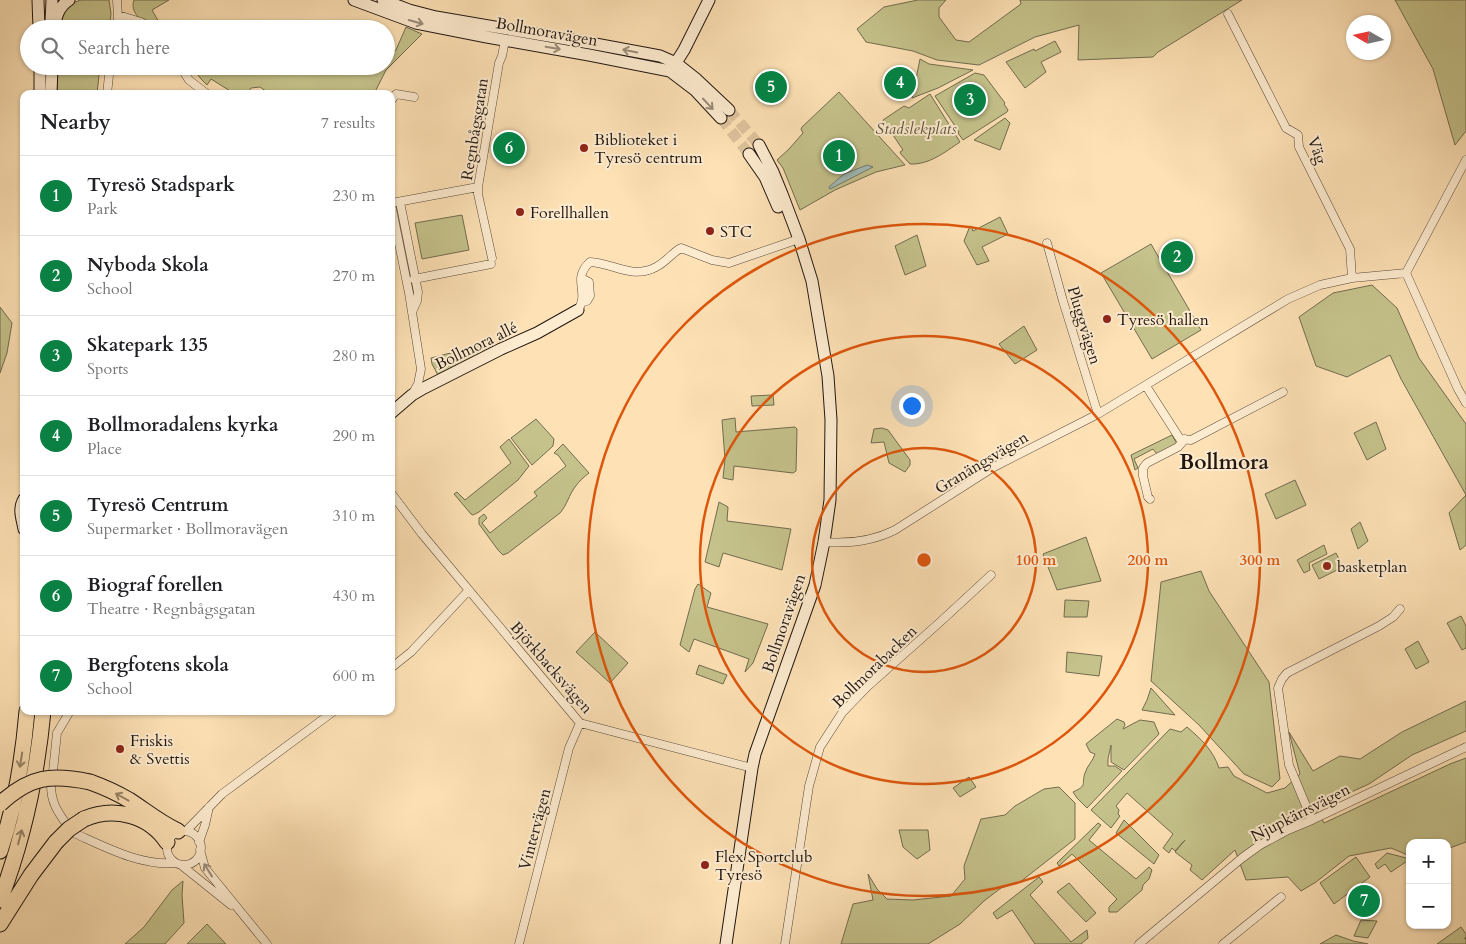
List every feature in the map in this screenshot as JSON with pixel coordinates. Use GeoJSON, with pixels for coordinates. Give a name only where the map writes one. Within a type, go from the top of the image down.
{"type":"FeatureCollection","features":[{"type":"Feature","properties":{"kind":"highway"},"geometry":{"type":"LineString","coordinates":[[0,851],[17,782],[25,734],[26,715]]}},
{"type":"Feature","properties":{"kind":"highway"},"geometry":{"type":"LineString","coordinates":[[0,900],[10,873],[27,811],[43,715]]}},
{"type":"Feature","properties":{"kind":"highway"},"geometry":{"type":"LineString","coordinates":[[0,804],[20,788],[34,781],[66,777],[90,782],[130,801],[163,824],[175,839]]}},
{"type":"Feature","properties":{"kind":"highway"},"geometry":{"type":"LineString","coordinates":[[0,924],[31,875],[56,842],[69,829],[84,819],[100,813],[121,813],[144,821],[175,839]]}},
{"type":"Feature","properties":{"kind":"street"},"geometry":{"type":"LineString","coordinates":[[38,0],[39,20]]}},
{"type":"Feature","properties":{"kind":"street"},"geometry":{"type":"LineString","coordinates":[[52,0],[53,20]]}},
{"type":"Feature","properties":{"kind":"street"},"geometry":{"type":"LineString","coordinates":[[55,20],[61,7],[70,0]]}},
{"type":"Feature","properties":{"kind":"street"},"geometry":{"type":"LineString","coordinates":[[117,0],[117,20]]}},
{"type":"Feature","properties":{"kind":"street","name":"Bollmoravägen"},"geometry":{"type":"LineString","coordinates":[[354,0],[416,23],[660,56],[673,67],[695,78],[725,114]]}},
{"type":"Feature","properties":{"kind":"street","name":"Bollmoravägen"},"geometry":{"type":"LineString","coordinates":[[383,0],[409,10],[505,35]]}},
{"type":"Feature","properties":{"kind":"street"},"geometry":{"type":"LineString","coordinates":[[673,67],[684,50],[709,0]]}},
{"type":"Feature","properties":{"kind":"street","name":"Väg"},"geometry":{"type":"LineString","coordinates":[[1228,14],[1286,128],[1298,135],[1299,147],[1350,249],[1352,278]]}},
{"type":"Feature","properties":{"kind":"street"},"geometry":{"type":"LineString","coordinates":[[118,15],[134,20]]}},
{"type":"Feature","properties":{"kind":"street","name":"Regnbågsgatan"},"geometry":{"type":"LineString","coordinates":[[414,279],[491,261],[478,187],[505,35]]}},
{"type":"Feature","properties":{"kind":"street"},"geometry":{"type":"LineString","coordinates":[[40,75],[40,90]]}},
{"type":"Feature","properties":{"kind":"street"},"geometry":{"type":"LineString","coordinates":[[51,90],[52,75]]}},
{"type":"Feature","properties":{"kind":"street"},"geometry":{"type":"LineString","coordinates":[[107,90],[109,75]]}},
{"type":"Feature","properties":{"kind":"street"},"geometry":{"type":"LineString","coordinates":[[185,75],[188,80],[202,90]]}},
{"type":"Feature","properties":{"kind":"street"},"geometry":{"type":"LineString","coordinates":[[395,95],[414,97]]}},
{"type":"Feature","properties":{"kind":"street","name":"Bollmoravägen"},"geometry":{"type":"LineString","coordinates":[[726,944],[755,754],[815,585],[830,500],[831,420],[828,376],[817,309],[807,284],[773,172],[759,145]]}},
{"type":"Feature","properties":{"kind":"street","name":"Bollmoravägen"},"geometry":{"type":"LineString","coordinates":[[749,154],[775,197],[795,240]]}},
{"type":"Feature","properties":{"kind":"street"},"geometry":{"type":"LineString","coordinates":[[1466,160],[1406,273],[1466,404]]}},
{"type":"Feature","properties":{"kind":"street"},"geometry":{"type":"LineString","coordinates":[[395,203],[478,187]]}},
{"type":"Feature","properties":{"kind":"street"},"geometry":{"type":"LineString","coordinates":[[400,202],[418,292],[412,312]]}},
{"type":"Feature","properties":{"kind":"street"},"geometry":{"type":"LineString","coordinates":[[395,225],[422,369],[418,384],[412,395]]}},
{"type":"Feature","properties":{"kind":"street"},"geometry":{"type":"LineString","coordinates":[[581,306],[580,278],[584,268],[590,262],[596,262],[632,273],[644,272],[665,262],[673,252],[681,248],[691,250],[712,260],[729,263],[795,240]]}},
{"type":"Feature","properties":{"kind":"street","name":"Pluggvägen"},"geometry":{"type":"LineString","coordinates":[[1047,243],[1098,414]]}},
{"type":"Feature","properties":{"kind":"street","name":"Granängsvägen"},"geometry":{"type":"LineString","coordinates":[[824,542],[862,541],[886,534],[934,506],[994,467],[1098,414],[1146,386],[1288,299],[1320,285],[1352,278],[1406,273]]}},
{"type":"Feature","properties":{"kind":"street","name":"Bollmora allé"},"geometry":{"type":"LineString","coordinates":[[395,410],[412,395],[501,349],[537,333],[581,306]]}},
{"type":"Feature","properties":{"kind":"street"},"geometry":{"type":"LineString","coordinates":[[1146,386],[1180,439],[1191,440],[1283,392]]}},
{"type":"Feature","properties":{"kind":"street"},"geometry":{"type":"LineString","coordinates":[[1150,499],[1146,490],[1143,468],[1147,463],[1178,447],[1185,439]]}},
{"type":"Feature","properties":{"kind":"street","name":"Björkbacksvägen"},"geometry":{"type":"LineString","coordinates":[[395,498],[422,534],[580,723],[752,768]]}},
{"type":"Feature","properties":{"kind":"street","name":"Bollmorabacken"},"geometry":{"type":"LineString","coordinates":[[785,944],[809,786],[820,746],[842,713],[867,687],[939,624],[991,575]]}},
{"type":"Feature","properties":{"kind":"street"},"geometry":{"type":"LineString","coordinates":[[395,665],[411,652],[469,590]]}},
{"type":"Feature","properties":{"kind":"street"},"geometry":{"type":"LineString","coordinates":[[1312,820],[1289,765],[1278,688],[1287,673],[1386,621],[1393,617],[1400,609]]}},
{"type":"Feature","properties":{"kind":"street"},"geometry":{"type":"LineString","coordinates":[[67,825],[55,807],[51,792],[58,733],[68,715]]}},
{"type":"Feature","properties":{"kind":"street"},"geometry":{"type":"LineString","coordinates":[[155,862],[175,839],[222,794],[329,715]]}},
{"type":"Feature","properties":{"kind":"street","name":"Vintervägen"},"geometry":{"type":"LineString","coordinates":[[519,944],[569,748],[580,723]]}},
{"type":"Feature","properties":{"kind":"street","name":"Njupkärrsvägen"},"geometry":{"type":"LineString","coordinates":[[1139,944],[1260,845],[1288,830],[1466,747]]}},
{"type":"Feature","properties":{"kind":"street"},"geometry":{"type":"LineString","coordinates":[[52,785],[58,778]]}},
{"type":"Feature","properties":{"kind":"street"},"geometry":{"type":"LineString","coordinates":[[209,807],[200,842],[200,850],[205,868],[267,944]]}},
{"type":"Feature","properties":{"kind":"street"},"geometry":{"type":"LineString","coordinates":[[76,834],[125,855],[165,864],[185,865],[193,862],[198,857],[200,850]]}},
{"type":"Feature","properties":{"kind":"street"},"geometry":{"type":"LineString","coordinates":[[175,839],[194,834],[200,842]]}},
{"type":"Feature","properties":{"kind":"street"},"geometry":{"type":"LineString","coordinates":[[175,839],[170,858],[242,914]]}},
{"type":"Feature","properties":{"kind":"street"},"geometry":{"type":"LineString","coordinates":[[1223,944],[1281,897]]}},
{"type":"Feature","properties":{"kind":"green space"},"geometry":{"type":"Polygon","coordinates":[[[81,0],[109,0],[110,20],[61,20],[65,10],[81,0]]]}},
{"type":"Feature","properties":{"kind":"green space"},"geometry":{"type":"Polygon","coordinates":[[[134,0],[169,0],[152,10],[158,20],[141,20],[134,11],[134,0]]]}},
{"type":"Feature","properties":{"kind":"green space"},"geometry":{"type":"Polygon","coordinates":[[[918,0],[946,0],[939,8],[939,17],[956,40],[969,42],[1021,4],[1020,0],[1242,0],[1158,52],[1153,57],[1078,60],[1079,25],[1035,37],[979,65],[937,60],[913,51],[866,42],[857,29],[884,7],[918,0]]]}},
{"type":"Feature","properties":{"kind":"green space"},"geometry":{"type":"Polygon","coordinates":[[[1395,0],[1466,0],[1466,131],[1455,145],[1433,69],[1395,0]]]}},
{"type":"Feature","properties":{"kind":"green space"},"geometry":{"type":"Polygon","coordinates":[[[406,27],[422,34],[395,61],[396,50],[406,27]]]}},
{"type":"Feature","properties":{"kind":"green space"},"geometry":{"type":"Polygon","coordinates":[[[1055,41],[1061,52],[1041,62],[1046,72],[1025,88],[1006,62],[1055,41]]]}},
{"type":"Feature","properties":{"kind":"green space"},"geometry":{"type":"Polygon","coordinates":[[[920,59],[929,64],[973,70],[938,88],[912,98],[920,59]]]}},
{"type":"Feature","properties":{"kind":"green space"},"geometry":{"type":"Polygon","coordinates":[[[975,73],[984,75],[1008,110],[963,140],[935,96],[975,73]]]}},
{"type":"Feature","properties":{"kind":"green space"},"geometry":{"type":"Polygon","coordinates":[[[58,75],[99,75],[97,90],[57,90],[58,75]]]}},
{"type":"Feature","properties":{"kind":"green space"},"geometry":{"type":"Polygon","coordinates":[[[198,75],[384,75],[376,90],[264,90],[260,87],[251,88],[250,90],[229,90],[211,79],[207,85],[198,75]]]}},
{"type":"Feature","properties":{"kind":"green space"},"geometry":{"type":"Polygon","coordinates":[[[839,92],[905,165],[876,172],[835,190],[800,210],[783,168],[777,160],[803,133],[802,127],[839,92]]]}},
{"type":"Feature","properties":{"kind":"green space","name":"Stadslekplats"},"geometry":{"type":"Polygon","coordinates":[[[930,94],[960,142],[943,154],[930,160],[910,164],[901,154],[900,152],[903,150],[883,120],[904,106],[909,108],[930,94]]]}},
{"type":"Feature","properties":{"kind":"green space"},"geometry":{"type":"Polygon","coordinates":[[[1005,118],[1010,123],[1000,150],[974,140],[1005,118]]]}},
{"type":"Feature","properties":{"kind":"green space"},"geometry":{"type":"Polygon","coordinates":[[[462,215],[469,250],[422,259],[415,223],[462,215]]]}},
{"type":"Feature","properties":{"kind":"green space"},"geometry":{"type":"Polygon","coordinates":[[[1000,217],[1008,234],[982,247],[989,261],[977,265],[964,241],[970,226],[974,228],[973,231],[1000,217]]]}},
{"type":"Feature","properties":{"kind":"green space"},"geometry":{"type":"Polygon","coordinates":[[[917,235],[926,266],[905,275],[895,246],[917,235]]]}},
{"type":"Feature","properties":{"kind":"green space"},"geometry":{"type":"Polygon","coordinates":[[[1151,244],[1201,330],[1152,359],[1101,273],[1151,244]]]}},
{"type":"Feature","properties":{"kind":"green space"},"geometry":{"type":"Polygon","coordinates":[[[1372,285],[1397,308],[1419,358],[1466,424],[1466,495],[1401,379],[1390,355],[1347,377],[1316,366],[1299,317],[1333,293],[1372,285]]]}},
{"type":"Feature","properties":{"kind":"green space"},"geometry":{"type":"Polygon","coordinates":[[[0,307],[12,323],[7,353],[0,373],[0,307]]]}},
{"type":"Feature","properties":{"kind":"green space"},"geometry":{"type":"Polygon","coordinates":[[[1024,326],[1037,350],[1015,364],[999,344],[1024,326]]]}},
{"type":"Feature","properties":{"kind":"green space"},"geometry":{"type":"Polygon","coordinates":[[[494,342],[492,348],[439,377],[432,364],[431,358],[494,342]]]}},
{"type":"Feature","properties":{"kind":"green space"},"geometry":{"type":"Polygon","coordinates":[[[773,395],[774,405],[752,406],[751,396],[773,395]]]}},
{"type":"Feature","properties":{"kind":"green space"},"geometry":{"type":"Polygon","coordinates":[[[735,418],[736,432],[795,427],[797,429],[796,471],[793,473],[734,466],[733,480],[723,478],[725,459],[722,420],[735,418]]]}},
{"type":"Feature","properties":{"kind":"green space"},"geometry":{"type":"Polygon","coordinates":[[[536,419],[554,439],[553,446],[532,465],[511,438],[536,419]]]}},
{"type":"Feature","properties":{"kind":"green space"},"geometry":{"type":"Polygon","coordinates":[[[1376,422],[1386,449],[1367,460],[1354,433],[1376,422]]]}},
{"type":"Feature","properties":{"kind":"green space"},"geometry":{"type":"Polygon","coordinates":[[[882,428],[888,430],[910,460],[910,465],[905,472],[889,463],[884,442],[871,443],[874,429],[882,428]]]}},
{"type":"Feature","properties":{"kind":"green space"},"geometry":{"type":"Polygon","coordinates":[[[1172,435],[1177,444],[1157,454],[1153,449],[1134,459],[1138,468],[1135,470],[1131,455],[1172,435]]]}},
{"type":"Feature","properties":{"kind":"green space"},"geometry":{"type":"Polygon","coordinates":[[[509,439],[529,466],[518,480],[473,515],[454,494],[457,492],[465,500],[511,463],[500,447],[509,439]]]}},
{"type":"Feature","properties":{"kind":"green space"},"geometry":{"type":"Polygon","coordinates":[[[563,444],[589,473],[571,493],[560,513],[503,555],[479,524],[479,518],[484,514],[487,518],[482,523],[490,533],[537,496],[534,492],[566,466],[558,455],[554,453],[563,444]]]}},
{"type":"Feature","properties":{"kind":"green space"},"geometry":{"type":"Polygon","coordinates":[[[1295,480],[1306,505],[1276,519],[1265,494],[1295,480]]]}},
{"type":"Feature","properties":{"kind":"green space"},"geometry":{"type":"Polygon","coordinates":[[[1466,495],[1466,545],[1460,550],[1449,513],[1466,495]]]}},
{"type":"Feature","properties":{"kind":"green space"},"geometry":{"type":"Polygon","coordinates":[[[719,502],[728,507],[727,521],[791,529],[782,570],[723,553],[719,567],[705,562],[719,502]]]}},
{"type":"Feature","properties":{"kind":"green space"},"geometry":{"type":"Polygon","coordinates":[[[1360,522],[1368,541],[1358,549],[1351,529],[1360,522]]]}},
{"type":"Feature","properties":{"kind":"green space"},"geometry":{"type":"Polygon","coordinates":[[[1086,537],[1101,581],[1057,590],[1043,554],[1086,537]]]}},
{"type":"Feature","properties":{"kind":"green space"},"geometry":{"type":"Polygon","coordinates":[[[1324,545],[1327,554],[1309,563],[1310,570],[1304,573],[1297,560],[1324,545]]]}},
{"type":"Feature","properties":{"kind":"green space","name":"basketplan"},"geometry":{"type":"Polygon","coordinates":[[[1336,553],[1343,567],[1319,579],[1312,565],[1336,553]]]}},
{"type":"Feature","properties":{"kind":"green space"},"geometry":{"type":"Polygon","coordinates":[[[1201,571],[1209,591],[1269,682],[1280,779],[1272,787],[1244,774],[1199,725],[1151,681],[1161,582],[1201,571]]]}},
{"type":"Feature","properties":{"kind":"green space"},"geometry":{"type":"Polygon","coordinates":[[[698,584],[711,593],[707,607],[768,624],[753,663],[745,672],[749,659],[694,639],[689,652],[680,645],[698,584]]]}},
{"type":"Feature","properties":{"kind":"green space"},"geometry":{"type":"Polygon","coordinates":[[[1065,600],[1089,601],[1087,617],[1064,617],[1065,600]]]}},
{"type":"Feature","properties":{"kind":"green space"},"geometry":{"type":"Polygon","coordinates":[[[1461,616],[1466,626],[1466,648],[1462,650],[1447,623],[1461,616]]]}},
{"type":"Feature","properties":{"kind":"green space"},"geometry":{"type":"Polygon","coordinates":[[[595,632],[628,663],[610,683],[576,652],[595,632]]]}},
{"type":"Feature","properties":{"kind":"green space"},"geometry":{"type":"Polygon","coordinates":[[[1418,641],[1429,662],[1416,669],[1405,649],[1418,641]]]}},
{"type":"Feature","properties":{"kind":"green space"},"geometry":{"type":"Polygon","coordinates":[[[1067,652],[1102,656],[1099,676],[1066,672],[1067,652]]]}},
{"type":"Feature","properties":{"kind":"green space"},"geometry":{"type":"Polygon","coordinates":[[[699,665],[727,675],[723,684],[696,674],[699,665]]]}},
{"type":"Feature","properties":{"kind":"green space"},"geometry":{"type":"Polygon","coordinates":[[[1151,688],[1175,715],[1142,710],[1151,688]]]}},
{"type":"Feature","properties":{"kind":"green space"},"geometry":{"type":"Polygon","coordinates":[[[1466,701],[1466,731],[1412,755],[1369,784],[1316,808],[1324,823],[1466,758],[1466,842],[1451,848],[1451,839],[1406,839],[1406,854],[1391,848],[1349,856],[1316,882],[1301,891],[1288,877],[1246,880],[1235,850],[1202,880],[1190,870],[1192,865],[1175,852],[1185,840],[1175,851],[1172,848],[1169,853],[1163,848],[1173,834],[1127,793],[1116,806],[1120,816],[1111,828],[1091,810],[1170,729],[1181,732],[1187,727],[1210,750],[1219,768],[1228,767],[1234,776],[1267,793],[1285,788],[1300,774],[1289,732],[1313,771],[1340,756],[1360,759],[1402,732],[1466,701]]]}},
{"type":"Feature","properties":{"kind":"green space"},"geometry":{"type":"Polygon","coordinates":[[[1117,719],[1124,722],[1123,729],[1140,720],[1154,722],[1159,734],[1124,770],[1111,762],[1111,745],[1108,766],[1115,766],[1122,771],[1087,808],[1073,792],[1082,786],[1086,770],[1095,754],[1090,752],[1086,744],[1117,719]]]}},
{"type":"Feature","properties":{"kind":"green space"},"geometry":{"type":"Polygon","coordinates":[[[969,777],[976,787],[960,797],[953,788],[969,777]]]}},
{"type":"Feature","properties":{"kind":"green space"},"geometry":{"type":"Polygon","coordinates":[[[1059,787],[1075,803],[1075,839],[1020,882],[1001,888],[960,924],[928,944],[841,944],[853,904],[873,900],[868,874],[877,889],[887,899],[913,900],[951,896],[965,879],[964,866],[981,819],[1005,815],[1015,806],[1044,789],[1059,787]]]}},
{"type":"Feature","properties":{"kind":"green space"},"geometry":{"type":"Polygon","coordinates":[[[1124,820],[1159,855],[1154,864],[1116,833],[1124,820]]]}},
{"type":"Feature","properties":{"kind":"green space"},"geometry":{"type":"Polygon","coordinates":[[[1098,823],[1101,825],[1089,840],[1136,879],[1149,867],[1152,870],[1142,890],[1117,912],[1109,912],[1109,907],[1117,899],[1072,854],[1059,866],[1057,863],[1098,823]]]}},
{"type":"Feature","properties":{"kind":"green space"},"geometry":{"type":"Polygon","coordinates":[[[899,830],[928,830],[930,850],[917,859],[903,847],[899,830]]]}},
{"type":"Feature","properties":{"kind":"green space"},"geometry":{"type":"Polygon","coordinates":[[[1387,853],[1406,858],[1406,862],[1391,872],[1385,864],[1378,869],[1375,864],[1387,853]]]}},
{"type":"Feature","properties":{"kind":"green space"},"geometry":{"type":"Polygon","coordinates":[[[1356,857],[1370,877],[1334,904],[1320,883],[1356,857]]]}},
{"type":"Feature","properties":{"kind":"green space"},"geometry":{"type":"Polygon","coordinates":[[[1039,877],[1043,882],[1030,895],[1071,942],[1087,930],[1088,938],[1081,944],[1035,944],[1012,910],[997,919],[993,913],[1039,877]]]}},
{"type":"Feature","properties":{"kind":"green space"},"geometry":{"type":"Polygon","coordinates":[[[183,881],[184,923],[165,944],[125,944],[144,927],[172,890],[183,881]]]}},
{"type":"Feature","properties":{"kind":"green space"},"geometry":{"type":"Polygon","coordinates":[[[1069,883],[1096,913],[1086,922],[1057,892],[1069,883]]]}},
{"type":"Feature","properties":{"kind":"green space"},"geometry":{"type":"Polygon","coordinates":[[[1361,920],[1377,921],[1368,938],[1354,936],[1361,920]]]}},
{"type":"Feature","properties":{"kind":"green space"},"geometry":{"type":"Polygon","coordinates":[[[207,924],[226,944],[187,944],[207,924]]]}},
{"type":"Feature","properties":{"kind":"green space"},"geometry":{"type":"Polygon","coordinates":[[[1461,927],[1466,934],[1464,939],[1466,938],[1466,944],[1437,944],[1461,927]]]}},
{"type":"Feature","properties":{"kind":"green space"},"geometry":{"type":"Polygon","coordinates":[[[1336,935],[1353,941],[1368,944],[1320,944],[1336,935]]]}},
{"type":"Feature","properties":{"kind":"water"},"geometry":{"type":"Polygon","coordinates":[[[867,165],[873,167],[830,189],[829,187],[844,174],[867,165]]]}},
{"type":"Feature","properties":{"kind":"tunnel"},"geometry":{"type":"LineString","coordinates":[[729,110],[759,145]]}},
{"type":"Feature","properties":{"kind":"tunnel"},"geometry":{"type":"LineString","coordinates":[[721,118],[749,154]]}},
{"type":"Feature","properties":{"kind":"place","name":"Bollmoradalens kyrka"},"geometry":{"type":"Point","coordinates":[900,83]}},
{"type":"Feature","properties":{"kind":"place","name":"Tyresö Centrum"},"geometry":{"type":"Point","coordinates":[771,87]}},
{"type":"Feature","properties":{"kind":"place","name":"Skatepark 135"},"geometry":{"type":"Point","coordinates":[970,100]}},
{"type":"Feature","properties":{"kind":"place","name":"Biograf forellen"},"geometry":{"type":"Point","coordinates":[509,148]}},
{"type":"Feature","properties":{"kind":"place","name":"Biblioteket i Tyresö centrum"},"geometry":{"type":"Point","coordinates":[584,148]}},
{"type":"Feature","properties":{"kind":"place","name":"Tyresö Stadspark"},"geometry":{"type":"Point","coordinates":[839,156]}},
{"type":"Feature","properties":{"kind":"place","name":"Forellhallen"},"geometry":{"type":"Point","coordinates":[520,212]}},
{"type":"Feature","properties":{"kind":"place","name":"STC"},"geometry":{"type":"Point","coordinates":[710,231]}},
{"type":"Feature","properties":{"kind":"place","name":"Nyboda Skola"},"geometry":{"type":"Point","coordinates":[1177,257]}},
{"type":"Feature","properties":{"kind":"place","name":"Tyresö hallen"},"geometry":{"type":"Point","coordinates":[1107,319]}},
{"type":"Feature","properties":{"kind":"place","name":"basketplan"},"geometry":{"type":"Point","coordinates":[1327,566]}},
{"type":"Feature","properties":{"kind":"place","name":"Friskis & Svettis"},"geometry":{"type":"Point","coordinates":[120,749]}},
{"type":"Feature","properties":{"kind":"place","name":"Flex Sportclub Tyresö"},"geometry":{"type":"Point","coordinates":[705,865]}},
{"type":"Feature","properties":{"kind":"place","name":"Bergfotens skola"},"geometry":{"type":"Point","coordinates":[1364,901]}},
{"type":"Feature","properties":{"kind":"district","name":"Bollmora"},"geometry":{"type":"Point","coordinates":[1224,462]}}]}
